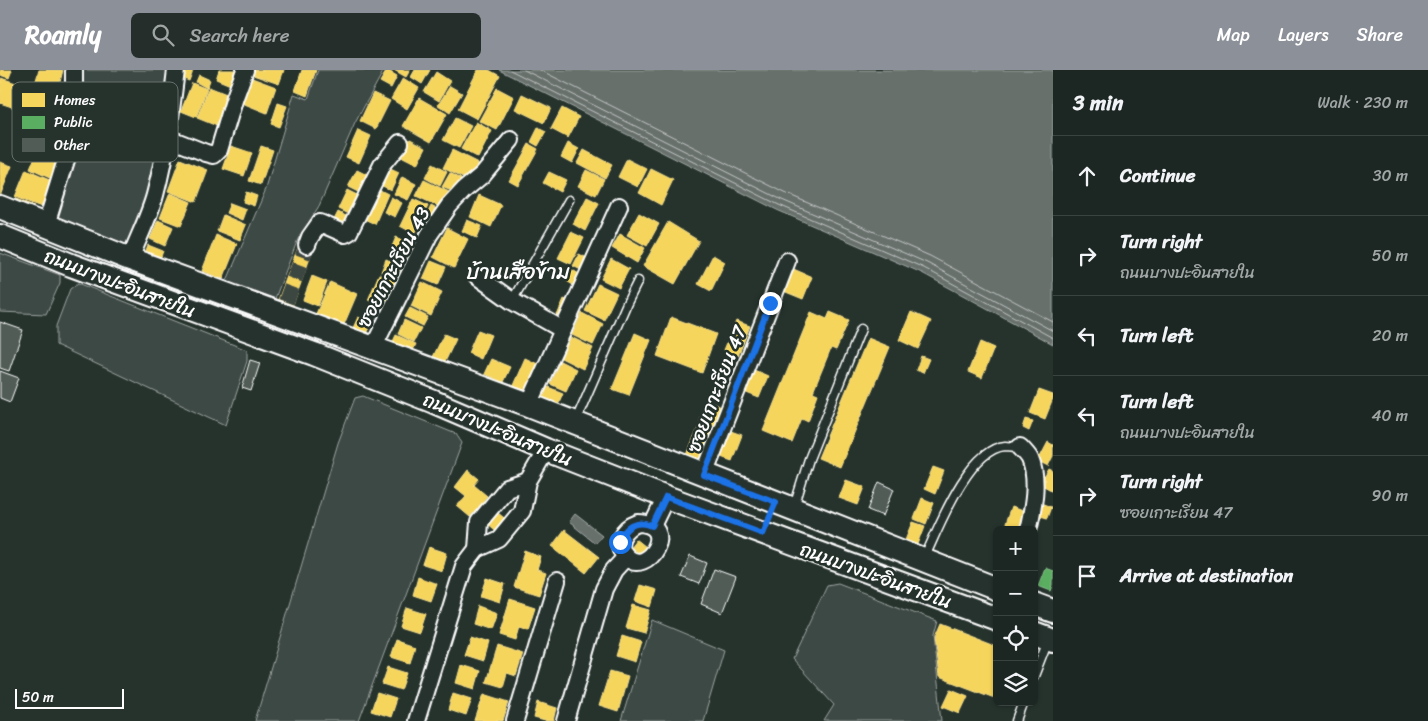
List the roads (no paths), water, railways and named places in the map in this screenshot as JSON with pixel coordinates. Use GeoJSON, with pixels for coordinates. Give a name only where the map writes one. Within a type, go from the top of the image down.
{"type":"FeatureCollection","features":[{"type":"Feature","properties":{"kind":"main road","name":"ถนนบางปะอินสายใน"},"geometry":{"type":"LineString","coordinates":[[0,207],[130,259],[284,308],[373,348],[529,405],[993,587]]}},
{"type":"Feature","properties":{"kind":"main road","name":"ถนนบางปะอินสายใน"},"geometry":{"type":"LineString","coordinates":[[0,236],[80,268],[314,354],[434,402],[546,450],[666,497],[993,618]]}},
{"type":"Feature","properties":{"kind":"main road"},"geometry":{"type":"LineString","coordinates":[[763,533],[785,506]]}},
{"type":"Feature","properties":{"kind":"main road"},"geometry":{"type":"LineString","coordinates":[[1038,605],[1053,611]]}},
{"type":"Feature","properties":{"kind":"street"},"geometry":{"type":"LineString","coordinates":[[178,142],[214,155],[220,150],[245,70]]}},
{"type":"Feature","properties":{"kind":"street","name":"ซอยเกาะเรียน 43"},"geometry":{"type":"LineString","coordinates":[[373,348],[429,235],[449,206],[482,175],[511,140]]}},
{"type":"Feature","properties":{"kind":"street"},"geometry":{"type":"LineString","coordinates":[[308,245],[310,237],[320,223],[345,234],[349,232],[382,165],[400,143]]}},
{"type":"Feature","properties":{"kind":"street"},"geometry":{"type":"LineString","coordinates":[[46,225],[66,162]]}},
{"type":"Feature","properties":{"kind":"street"},"geometry":{"type":"LineString","coordinates":[[130,259],[154,197],[162,162]]}},
{"type":"Feature","properties":{"kind":"street"},"geometry":{"type":"LineString","coordinates":[[529,405],[619,206]]}},
{"type":"Feature","properties":{"kind":"street","name":"ซอยเกาะเรียน 47"},"geometry":{"type":"LineString","coordinates":[[704,475],[787,261]]}},
{"type":"Feature","properties":{"kind":"street"},"geometry":{"type":"LineString","coordinates":[[477,276],[512,301],[563,330]]}},
{"type":"Feature","properties":{"kind":"street"},"geometry":{"type":"LineString","coordinates":[[1020,448],[1030,458],[1034,471],[1034,494],[1029,526]]}},
{"type":"Feature","properties":{"kind":"street"},"geometry":{"type":"LineString","coordinates":[[416,721],[464,566],[477,550],[499,540],[522,511],[528,481],[546,450]]}},
{"type":"Feature","properties":{"kind":"street"},"geometry":{"type":"LineString","coordinates":[[477,550],[480,522],[508,488],[528,481]]}},
{"type":"Feature","properties":{"kind":"street"},"geometry":{"type":"LineString","coordinates":[[652,526],[666,497]]}},
{"type":"Feature","properties":{"kind":"street"},"geometry":{"type":"LineString","coordinates":[[638,523],[652,526],[658,537],[656,549],[648,558],[643,560],[636,561],[626,557],[621,549],[622,535],[631,526],[638,523]]}},
{"type":"Feature","properties":{"kind":"street"},"geometry":{"type":"LineString","coordinates":[[566,721],[604,589],[614,570],[626,557]]}},
{"type":"Feature","properties":{"kind":"street"},"geometry":{"type":"LineString","coordinates":[[515,721],[557,581]]}},
{"type":"Feature","properties":{"kind":"lane"},"geometry":{"type":"LineString","coordinates":[[512,301],[569,200]]}},
{"type":"Feature","properties":{"kind":"lane"},"geometry":{"type":"LineString","coordinates":[[574,424],[638,281]]}},
{"type":"Feature","properties":{"kind":"lane"},"geometry":{"type":"LineString","coordinates":[[785,506],[809,459],[861,329]]}},
{"type":"Feature","properties":{"kind":"lane"},"geometry":{"type":"LineString","coordinates":[[924,560],[950,501],[968,472],[987,454],[1003,446],[1020,448]]}},
{"type":"Feature","properties":{"kind":"lane"},"geometry":{"type":"LineString","coordinates":[[1038,662],[1045,637]]}},
{"type":"Feature","properties":{"kind":"lane"},"geometry":{"type":"LineString","coordinates":[[1016,721],[1022,706]]}},
{"type":"Feature","properties":{"kind":"water"},"geometry":{"type":"Polygon","coordinates":[[[499,70],[1053,70],[1053,344],[922,273],[777,210],[499,70]]]}},
{"type":"Feature","properties":{"kind":"water"},"geometry":{"type":"Polygon","coordinates":[[[575,514],[602,535],[595,543],[569,522],[575,514]]]}},
{"type":"Feature","properties":{"kind":"tunnel"},"geometry":{"type":"LineString","coordinates":[[286,302],[307,245]]}},
{"type":"Feature","properties":{"kind":"district","name":"บ้านเสือข้าม"},"geometry":{"type":"Point","coordinates":[518,272]}}]}
